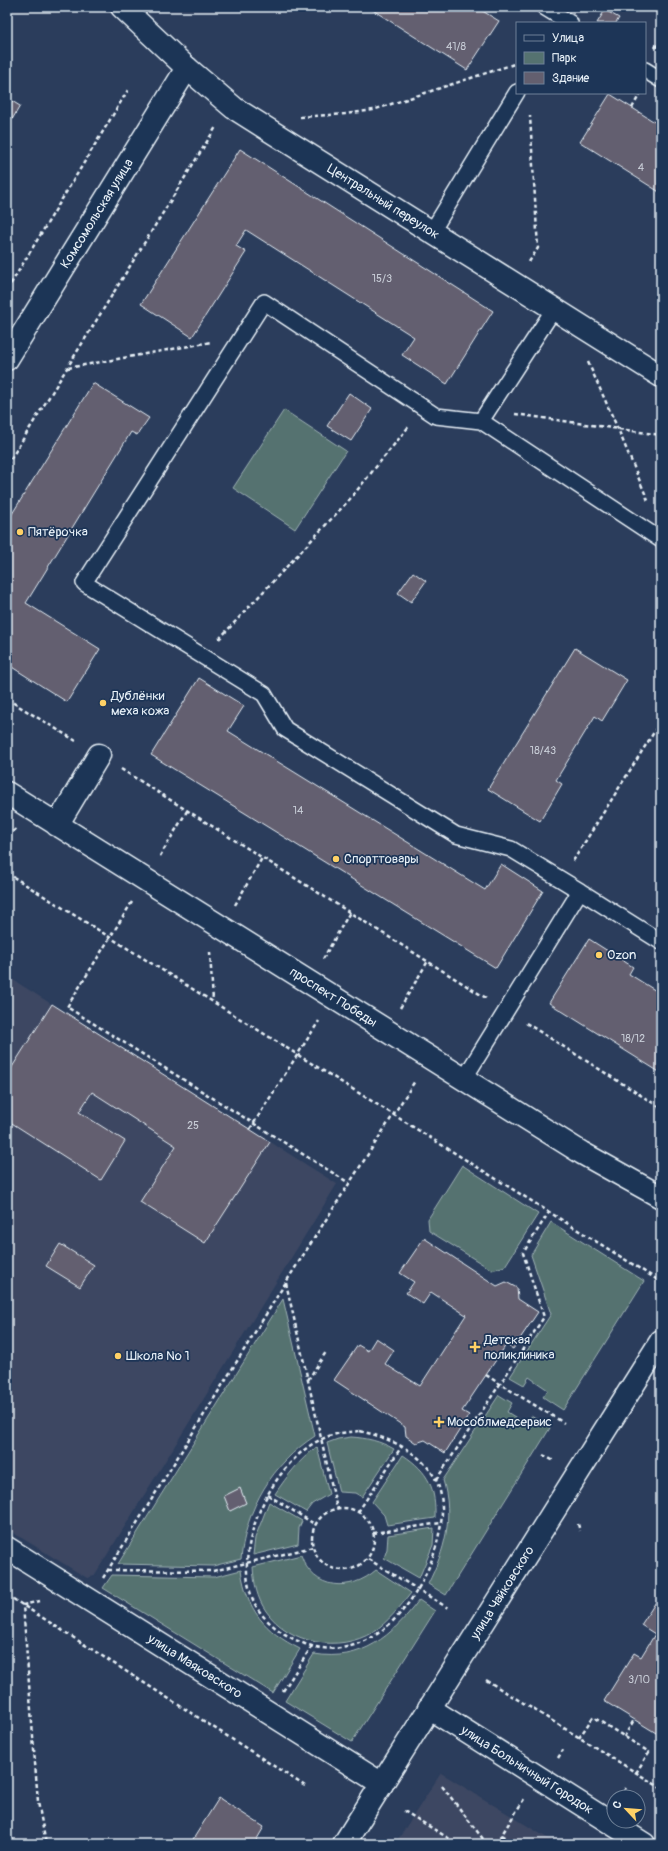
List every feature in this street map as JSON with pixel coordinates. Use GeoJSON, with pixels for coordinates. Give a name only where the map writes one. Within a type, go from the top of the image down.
{"type":"FeatureCollection","features":[{"type":"Feature","properties":{"kind":"street","name":"Центральный переулок"},"geometry":{"type":"LineString","coordinates":[[122,7],[187,68],[234,108],[661,376]]}},
{"type":"Feature","properties":{"kind":"street","name":"Комсомольская улица"},"geometry":{"type":"LineString","coordinates":[[7,359],[187,68]]}},
{"type":"Feature","properties":{"kind":"street"},"geometry":{"type":"LineString","coordinates":[[57,825],[99,755]]}},
{"type":"Feature","properties":{"kind":"street","name":"проспект Победы"},"geometry":{"type":"LineString","coordinates":[[7,794],[582,1153],[661,1197]]}},
{"type":"Feature","properties":{"kind":"street","name":"улица Чайковского"},"geometry":{"type":"LineString","coordinates":[[344,1844],[661,1341]]}},
{"type":"Feature","properties":{"kind":"street","name":"улица Маяковского"},"geometry":{"type":"LineString","coordinates":[[10,1556],[76,1591],[382,1784]]}},
{"type":"Feature","properties":{"kind":"street","name":"улица Больничный Городок"},"geometry":{"type":"LineString","coordinates":[[430,1708],[644,1844]]}},
{"type":"Feature","properties":{"kind":"lane"},"geometry":{"type":"LineString","coordinates":[[544,7],[564,21]]}},
{"type":"Feature","properties":{"kind":"lane"},"geometry":{"type":"LineString","coordinates":[[646,71],[661,80]]}},
{"type":"Feature","properties":{"kind":"lane"},"geometry":{"type":"LineString","coordinates":[[431,232],[516,94]]}},
{"type":"Feature","properties":{"kind":"lane"},"geometry":{"type":"LineString","coordinates":[[661,540],[484,416],[436,416],[264,302],[84,582],[264,694],[285,729],[456,835],[511,849],[661,942]]}},
{"type":"Feature","properties":{"kind":"lane"},"geometry":{"type":"LineString","coordinates":[[484,416],[554,309]]}},
{"type":"Feature","properties":{"kind":"lane"},"geometry":{"type":"LineString","coordinates":[[464,1079],[580,892]]}},
{"type":"Feature","properties":{"kind":"path"},"geometry":{"type":"LineString","coordinates":[[295,117],[345,114],[373,110],[516,63]]}},
{"type":"Feature","properties":{"kind":"path"},"geometry":{"type":"LineString","coordinates":[[7,290],[128,90]]}},
{"type":"Feature","properties":{"kind":"path"},"geometry":{"type":"LineString","coordinates":[[632,108],[640,94]]}},
{"type":"Feature","properties":{"kind":"path"},"geometry":{"type":"LineString","coordinates":[[514,285],[538,248],[530,108]]}},
{"type":"Feature","properties":{"kind":"path"},"geometry":{"type":"LineString","coordinates":[[7,465],[217,127]]}},
{"type":"Feature","properties":{"kind":"path"},"geometry":{"type":"LineString","coordinates":[[67,368],[242,336]]}},
{"type":"Feature","properties":{"kind":"path"},"geometry":{"type":"LineString","coordinates":[[586,360],[618,429],[650,505]]}},
{"type":"Feature","properties":{"kind":"path"},"geometry":{"type":"LineString","coordinates":[[203,656],[350,499],[424,408]]}},
{"type":"Feature","properties":{"kind":"path"},"geometry":{"type":"LineString","coordinates":[[484,416],[618,429],[661,435]]}},
{"type":"Feature","properties":{"kind":"path"},"geometry":{"type":"LineString","coordinates":[[7,699],[507,1010],[661,1108]]}},
{"type":"Feature","properties":{"kind":"path"},"geometry":{"type":"LineString","coordinates":[[561,880],[661,721]]}},
{"type":"Feature","properties":{"kind":"path"},"geometry":{"type":"LineString","coordinates":[[159,858],[187,810]]}},
{"type":"Feature","properties":{"kind":"path"},"geometry":{"type":"LineString","coordinates":[[7,836],[18,828]]}},
{"type":"Feature","properties":{"kind":"path"},"geometry":{"type":"LineString","coordinates":[[231,912],[262,858]]}},
{"type":"Feature","properties":{"kind":"path"},"geometry":{"type":"LineString","coordinates":[[7,873],[661,1282]]}},
{"type":"Feature","properties":{"kind":"path"},"geometry":{"type":"LineString","coordinates":[[134,899],[67,1007],[349,1183]]}},
{"type":"Feature","properties":{"kind":"path"},"geometry":{"type":"LineString","coordinates":[[322,959],[350,912]]}},
{"type":"Feature","properties":{"kind":"path"},"geometry":{"type":"LineString","coordinates":[[210,947],[213,1002]]}},
{"type":"Feature","properties":{"kind":"path"},"geometry":{"type":"LineString","coordinates":[[397,1014],[428,961]]}},
{"type":"Feature","properties":{"kind":"path"},"geometry":{"type":"LineString","coordinates":[[250,1129],[322,1017]]}},
{"type":"Feature","properties":{"kind":"path"},"geometry":{"type":"LineString","coordinates":[[24,1605],[97,1586],[286,1282],[393,1114],[435,1062]]}},
{"type":"Feature","properties":{"kind":"path"},"geometry":{"type":"LineString","coordinates":[[436,1480],[544,1317],[523,1253],[549,1212]]}},
{"type":"Feature","properties":{"kind":"path"},"geometry":{"type":"LineString","coordinates":[[286,1282],[307,1381],[337,1509]]}},
{"type":"Feature","properties":{"kind":"path"},"geometry":{"type":"LineString","coordinates":[[307,1381],[326,1352]]}},
{"type":"Feature","properties":{"kind":"path"},"geometry":{"type":"LineString","coordinates":[[486,1374],[564,1423]]}},
{"type":"Feature","properties":{"kind":"path"},"geometry":{"type":"LineString","coordinates":[[360,1431],[381,1436],[402,1446],[423,1462],[436,1480],[442,1499],[441,1523],[437,1549],[428,1572],[418,1590],[386,1629],[364,1643],[343,1648],[312,1646],[294,1640],[279,1631],[264,1617],[255,1602],[249,1584],[247,1563],[249,1542],[255,1521],[268,1495],[284,1471],[297,1457],[321,1439],[340,1433],[360,1431]]}},
{"type":"Feature","properties":{"kind":"path"},"geometry":{"type":"LineString","coordinates":[[358,1512],[402,1446]]}},
{"type":"Feature","properties":{"kind":"path"},"geometry":{"type":"LineString","coordinates":[[268,1495],[316,1525]]}},
{"type":"Feature","properties":{"kind":"path"},"geometry":{"type":"LineString","coordinates":[[348,1508],[358,1512],[367,1519],[372,1528],[374,1538],[373,1549],[368,1559],[360,1566],[350,1570],[339,1570],[322,1563],[316,1555],[313,1546],[312,1537],[316,1525],[327,1512],[348,1508]]}},
{"type":"Feature","properties":{"kind":"path"},"geometry":{"type":"LineString","coordinates":[[373,1533],[441,1523]]}},
{"type":"Feature","properties":{"kind":"path"},"geometry":{"type":"LineString","coordinates":[[108,1570],[213,1571],[313,1546]]}},
{"type":"Feature","properties":{"kind":"path"},"geometry":{"type":"LineString","coordinates":[[368,1559],[448,1608]]}},
{"type":"Feature","properties":{"kind":"path"},"geometry":{"type":"LineString","coordinates":[[7,1595],[305,1786]]}},
{"type":"Feature","properties":{"kind":"path"},"geometry":{"type":"LineString","coordinates":[[24,1605],[38,1802],[46,1844]]}},
{"type":"Feature","properties":{"kind":"path"},"geometry":{"type":"LineString","coordinates":[[270,1713],[312,1646]]}},
{"type":"Feature","properties":{"kind":"path"},"geometry":{"type":"LineString","coordinates":[[486,1680],[661,1788]]}},
{"type":"Feature","properties":{"kind":"path"},"geometry":{"type":"LineString","coordinates":[[579,1738],[593,1717],[624,1736],[649,1752],[636,1773]]}},
{"type":"Feature","properties":{"kind":"path"},"geometry":{"type":"LineString","coordinates":[[624,1736],[634,1720]]}},
{"type":"Feature","properties":{"kind":"path"},"geometry":{"type":"LineString","coordinates":[[496,1844],[538,1777]]}},
{"type":"Feature","properties":{"kind":"path"},"geometry":{"type":"LineString","coordinates":[[442,1786],[487,1844]]}},
{"type":"Feature","properties":{"kind":"path"},"geometry":{"type":"LineString","coordinates":[[404,1811],[458,1844]]}},
{"type":"Feature","properties":{"kind":"path"},"geometry":{"type":"LineString","coordinates":[[501,1835],[515,1844]]}},
{"type":"Feature","properties":{"kind":"shaded area","name":"Школа № 1"},"geometry":{"type":"Polygon","coordinates":[[[7,976],[337,1184],[94,1576],[87,1578],[7,1529],[7,976]]]}},
{"type":"Feature","properties":{"kind":"shaded area"},"geometry":{"type":"Polygon","coordinates":[[[441,1773],[513,1817],[557,1844],[395,1844],[441,1773]]]}},
{"type":"Feature","properties":{"kind":"green space"},"geometry":{"type":"Polygon","coordinates":[[[284,410],[346,451],[295,529],[233,488],[284,410]]]}},
{"type":"Feature","properties":{"kind":"green space"},"geometry":{"type":"Polygon","coordinates":[[[462,1165],[538,1214],[505,1266],[492,1270],[429,1231],[428,1219],[462,1165]]]}},
{"type":"Feature","properties":{"kind":"green space"},"geometry":{"type":"Polygon","coordinates":[[[551,1222],[644,1281],[563,1410],[543,1397],[548,1390],[529,1377],[524,1385],[510,1377],[551,1314],[531,1255],[551,1222]]]}},
{"type":"Feature","properties":{"kind":"green space"},"geometry":{"type":"Polygon","coordinates":[[[283,1299],[315,1436],[286,1460],[264,1489],[255,1505],[249,1522],[241,1559],[213,1566],[118,1564],[283,1299]]]}},
{"type":"Feature","properties":{"kind":"green space"},"geometry":{"type":"Polygon","coordinates":[[[499,1395],[512,1403],[507,1412],[526,1424],[531,1416],[550,1428],[446,1595],[428,1584],[439,1559],[448,1521],[448,1508],[443,1480],[499,1395]]]}},
{"type":"Feature","properties":{"kind":"green space"},"geometry":{"type":"Polygon","coordinates":[[[351,1437],[373,1440],[394,1449],[362,1497],[355,1493],[339,1492],[327,1443],[338,1439],[351,1437]]]}},
{"type":"Feature","properties":{"kind":"green space"},"geometry":{"type":"Polygon","coordinates":[[[317,1447],[329,1494],[312,1504],[306,1512],[275,1494],[294,1468],[317,1447]]]}},
{"type":"Feature","properties":{"kind":"green space"},"geometry":{"type":"Polygon","coordinates":[[[403,1455],[419,1468],[429,1482],[434,1498],[435,1518],[387,1525],[384,1515],[372,1502],[403,1455]]]}},
{"type":"Feature","properties":{"kind":"green space"},"geometry":{"type":"Polygon","coordinates":[[[269,1502],[302,1521],[299,1528],[298,1544],[253,1555],[255,1538],[269,1502]]]}},
{"type":"Feature","properties":{"kind":"green space"},"geometry":{"type":"Polygon","coordinates":[[[434,1528],[433,1545],[419,1578],[384,1558],[387,1549],[388,1535],[434,1528]]]}},
{"type":"Feature","properties":{"kind":"green space"},"geometry":{"type":"Polygon","coordinates":[[[301,1555],[307,1567],[314,1576],[323,1581],[334,1584],[355,1582],[376,1570],[411,1593],[384,1624],[373,1632],[360,1638],[345,1642],[330,1643],[315,1642],[301,1638],[276,1622],[266,1611],[256,1590],[253,1567],[301,1555]]]}},
{"type":"Feature","properties":{"kind":"green space"},"geometry":{"type":"Polygon","coordinates":[[[241,1570],[248,1597],[259,1618],[276,1635],[300,1649],[273,1693],[103,1588],[112,1575],[214,1577],[241,1570]]]}},
{"type":"Feature","properties":{"kind":"green space"},"geometry":{"type":"Polygon","coordinates":[[[419,1600],[435,1611],[352,1742],[285,1701],[314,1654],[347,1654],[374,1644],[398,1625],[419,1600]]]}},
{"type":"Feature","properties":{"kind":"building"},"geometry":{"type":"Polygon","coordinates":[[[368,7],[476,7],[499,21],[467,70],[368,7]]]}},
{"type":"Feature","properties":{"kind":"building"},"geometry":{"type":"Polygon","coordinates":[[[605,10],[619,18],[617,22],[598,22],[605,10]]]}},
{"type":"Feature","properties":{"kind":"building"},"geometry":{"type":"Polygon","coordinates":[[[610,94],[661,126],[661,193],[580,142],[610,94]]]}},
{"type":"Feature","properties":{"kind":"building"},"geometry":{"type":"Polygon","coordinates":[[[7,98],[20,106],[7,128],[7,98]]]}},
{"type":"Feature","properties":{"kind":"building"},"geometry":{"type":"Polygon","coordinates":[[[240,149],[493,311],[447,384],[402,355],[414,337],[246,230],[236,246],[246,252],[192,337],[141,304],[240,149]]]}},
{"type":"Feature","properties":{"kind":"building"},"geometry":{"type":"Polygon","coordinates":[[[93,383],[149,418],[137,435],[131,432],[26,603],[100,649],[67,702],[7,664],[7,522],[93,383]]]}},
{"type":"Feature","properties":{"kind":"building"},"geometry":{"type":"Polygon","coordinates":[[[349,393],[372,409],[351,441],[327,426],[349,393]]]}},
{"type":"Feature","properties":{"kind":"building"},"geometry":{"type":"Polygon","coordinates":[[[413,572],[426,581],[411,602],[398,593],[413,572]]]}},
{"type":"Feature","properties":{"kind":"building"},"geometry":{"type":"Polygon","coordinates":[[[575,648],[627,680],[602,721],[595,716],[556,780],[562,784],[540,821],[488,789],[575,648]]]}},
{"type":"Feature","properties":{"kind":"building"},"geometry":{"type":"Polygon","coordinates":[[[199,678],[244,706],[228,731],[485,890],[501,864],[543,891],[496,968],[151,755],[199,678]]]}},
{"type":"Feature","properties":{"kind":"building"},"geometry":{"type":"Polygon","coordinates":[[[589,939],[633,967],[629,974],[661,994],[661,1073],[549,1003],[589,939]]]}},
{"type":"Feature","properties":{"kind":"building"},"geometry":{"type":"Polygon","coordinates":[[[52,1004],[270,1142],[205,1243],[140,1202],[176,1146],[92,1092],[79,1112],[125,1141],[101,1180],[7,1120],[7,1075],[52,1004]]]}},
{"type":"Feature","properties":{"kind":"building","name":"Детская поликлиника"},"geometry":{"type":"Polygon","coordinates":[[[424,1238],[497,1286],[506,1282],[517,1288],[518,1299],[538,1312],[513,1349],[506,1345],[462,1411],[469,1415],[445,1453],[425,1440],[416,1443],[406,1436],[405,1427],[334,1380],[358,1345],[368,1351],[376,1338],[394,1350],[385,1364],[420,1386],[466,1315],[431,1292],[423,1304],[406,1293],[414,1282],[400,1273],[424,1238]]]}},
{"type":"Feature","properties":{"kind":"building"},"geometry":{"type":"Polygon","coordinates":[[[60,1244],[94,1265],[80,1287],[46,1266],[60,1244]]]}},
{"type":"Feature","properties":{"kind":"building"},"geometry":{"type":"Polygon","coordinates":[[[240,1488],[246,1503],[230,1511],[224,1496],[240,1488]]]}},
{"type":"Feature","properties":{"kind":"building"},"geometry":{"type":"Polygon","coordinates":[[[661,1594],[661,1736],[604,1701],[634,1653],[641,1657],[655,1634],[641,1625],[661,1594]]]}},
{"type":"Feature","properties":{"kind":"building"},"geometry":{"type":"Polygon","coordinates":[[[219,1798],[264,1827],[254,1844],[190,1844],[219,1798]]]}},
{"type":"Feature","properties":{"kind":"place","name":"Пятёрочка"},"geometry":{"type":"Point","coordinates":[20,532]}},
{"type":"Feature","properties":{"kind":"place","name":"Дублёнки меха кожа"},"geometry":{"type":"Point","coordinates":[103,703]}},
{"type":"Feature","properties":{"kind":"place","name":"Спорттовары"},"geometry":{"type":"Point","coordinates":[336,859]}},
{"type":"Feature","properties":{"kind":"place","name":"Ozon"},"geometry":{"type":"Point","coordinates":[599,955]}},
{"type":"Feature","properties":{"kind":"place","name":"Детская поликлиника"},"geometry":{"type":"Point","coordinates":[475,1347]}},
{"type":"Feature","properties":{"kind":"place","name":"Школа № 1"},"geometry":{"type":"Point","coordinates":[118,1356]}},
{"type":"Feature","properties":{"kind":"place","name":"Мособлмедсервис"},"geometry":{"type":"Point","coordinates":[439,1422]}}]}
